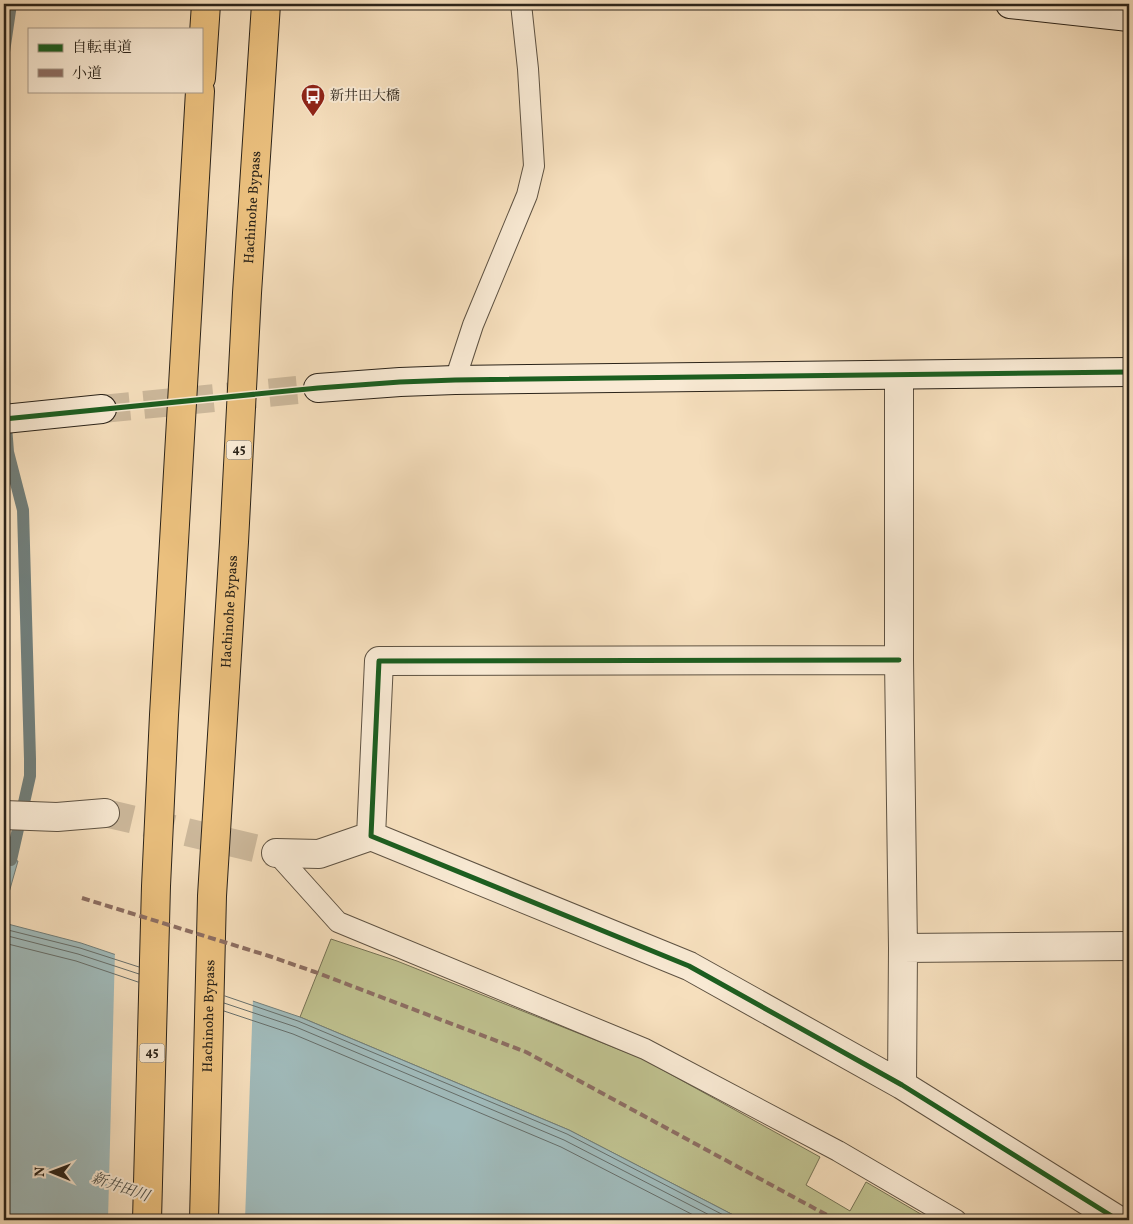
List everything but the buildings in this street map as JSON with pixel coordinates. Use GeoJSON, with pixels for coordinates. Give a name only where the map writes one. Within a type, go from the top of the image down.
{"type":"FeatureCollection","features":[{"type":"Feature","properties":{"kind":"highway"},"geometry":{"type":"LineString","coordinates":[[202,63],[206,4]]}},
{"type":"Feature","properties":{"kind":"highway","name":"Hachinohe Bypass"},"geometry":{"type":"LineString","coordinates":[[204,1220],[212,896],[247,293],[266,4]]}},
{"type":"Feature","properties":{"kind":"highway","name":"45"},"geometry":{"type":"LineString","coordinates":[[147,1220],[156,886],[164,715],[200,92]]}},
{"type":"Feature","properties":{"kind":"street"},"geometry":{"type":"LineString","coordinates":[[1010,4],[1129,17]]}},
{"type":"Feature","properties":{"kind":"street"},"geometry":{"type":"LineString","coordinates":[[318,388],[455,380],[1129,372]]}},
{"type":"Feature","properties":{"kind":"street"},"geometry":{"type":"LineString","coordinates":[[899,375],[899,660],[903,948],[902,1086]]}},
{"type":"Feature","properties":{"kind":"street"},"geometry":{"type":"LineString","coordinates":[[4,419],[102,409]]}},
{"type":"Feature","properties":{"kind":"street"},"geometry":{"type":"LineString","coordinates":[[371,836],[379,661],[899,660]]}},
{"type":"Feature","properties":{"kind":"street"},"geometry":{"type":"LineString","coordinates":[[4,815],[58,817],[105,813]]}},
{"type":"Feature","properties":{"kind":"street"},"geometry":{"type":"LineString","coordinates":[[276,853],[319,854],[371,836],[689,966],[902,1086],[1118,1220]]}},
{"type":"Feature","properties":{"kind":"street"},"geometry":{"type":"LineString","coordinates":[[903,948],[1129,946]]}},
{"type":"Feature","properties":{"kind":"lane"},"geometry":{"type":"LineString","coordinates":[[455,380],[473,325],[527,195],[534,166],[522,4]]}},
{"type":"Feature","properties":{"kind":"lane"},"geometry":{"type":"LineString","coordinates":[[276,853],[338,922],[645,1049],[838,1151],[956,1220]]}},
{"type":"Feature","properties":{"kind":"green space"},"geometry":{"type":"Polygon","coordinates":[[[331,939],[397,961],[643,1059],[820,1157],[806,1185],[850,1211],[866,1182],[931,1220],[743,1220],[569,1130],[300,1017],[331,939]]]}},
{"type":"Feature","properties":{"kind":"water"},"geometry":{"type":"Polygon","coordinates":[[[4,858],[18,861],[4,910],[4,858]]]}},
{"type":"Feature","properties":{"kind":"water","name":"新井田川"},"geometry":{"type":"Polygon","coordinates":[[[4,923],[81,943],[300,1017],[569,1130],[743,1220],[4,1220],[4,923]]]}},
{"type":"Feature","properties":{"kind":"pier"},"geometry":{"type":"Polygon","coordinates":[[[115,951],[253,998],[245,1220],[108,1220],[115,951]]]}},
{"type":"Feature","properties":{"kind":"waterway"},"geometry":{"type":"LineString","coordinates":[[4,52],[11,4]]}},
{"type":"Feature","properties":{"kind":"waterway"},"geometry":{"type":"LineString","coordinates":[[4,400],[8,452],[23,510],[30,759],[30,776],[11,860]]}},
{"type":"Feature","properties":{"kind":"tunnel"},"geometry":{"type":"LineString","coordinates":[[102,409],[318,388]]}},
{"type":"Feature","properties":{"kind":"tunnel"},"geometry":{"type":"LineString","coordinates":[[105,813],[276,853]]}},
{"type":"Feature","properties":{"kind":"marked path"},"geometry":{"type":"LineString","coordinates":[[82,898],[269,956],[526,1052],[836,1220]]}},
{"type":"Feature","properties":{"kind":"cycle path"},"geometry":{"type":"LineString","coordinates":[[4,419],[318,388],[400,382],[1129,372]]}},
{"type":"Feature","properties":{"kind":"cycle path"},"geometry":{"type":"LineString","coordinates":[[899,660],[379,661],[371,836],[689,966],[902,1085],[1118,1220]]}},
{"type":"Feature","properties":{"kind":"place","name":"新井田大橋"},"geometry":{"type":"Point","coordinates":[313,117]}}]}
